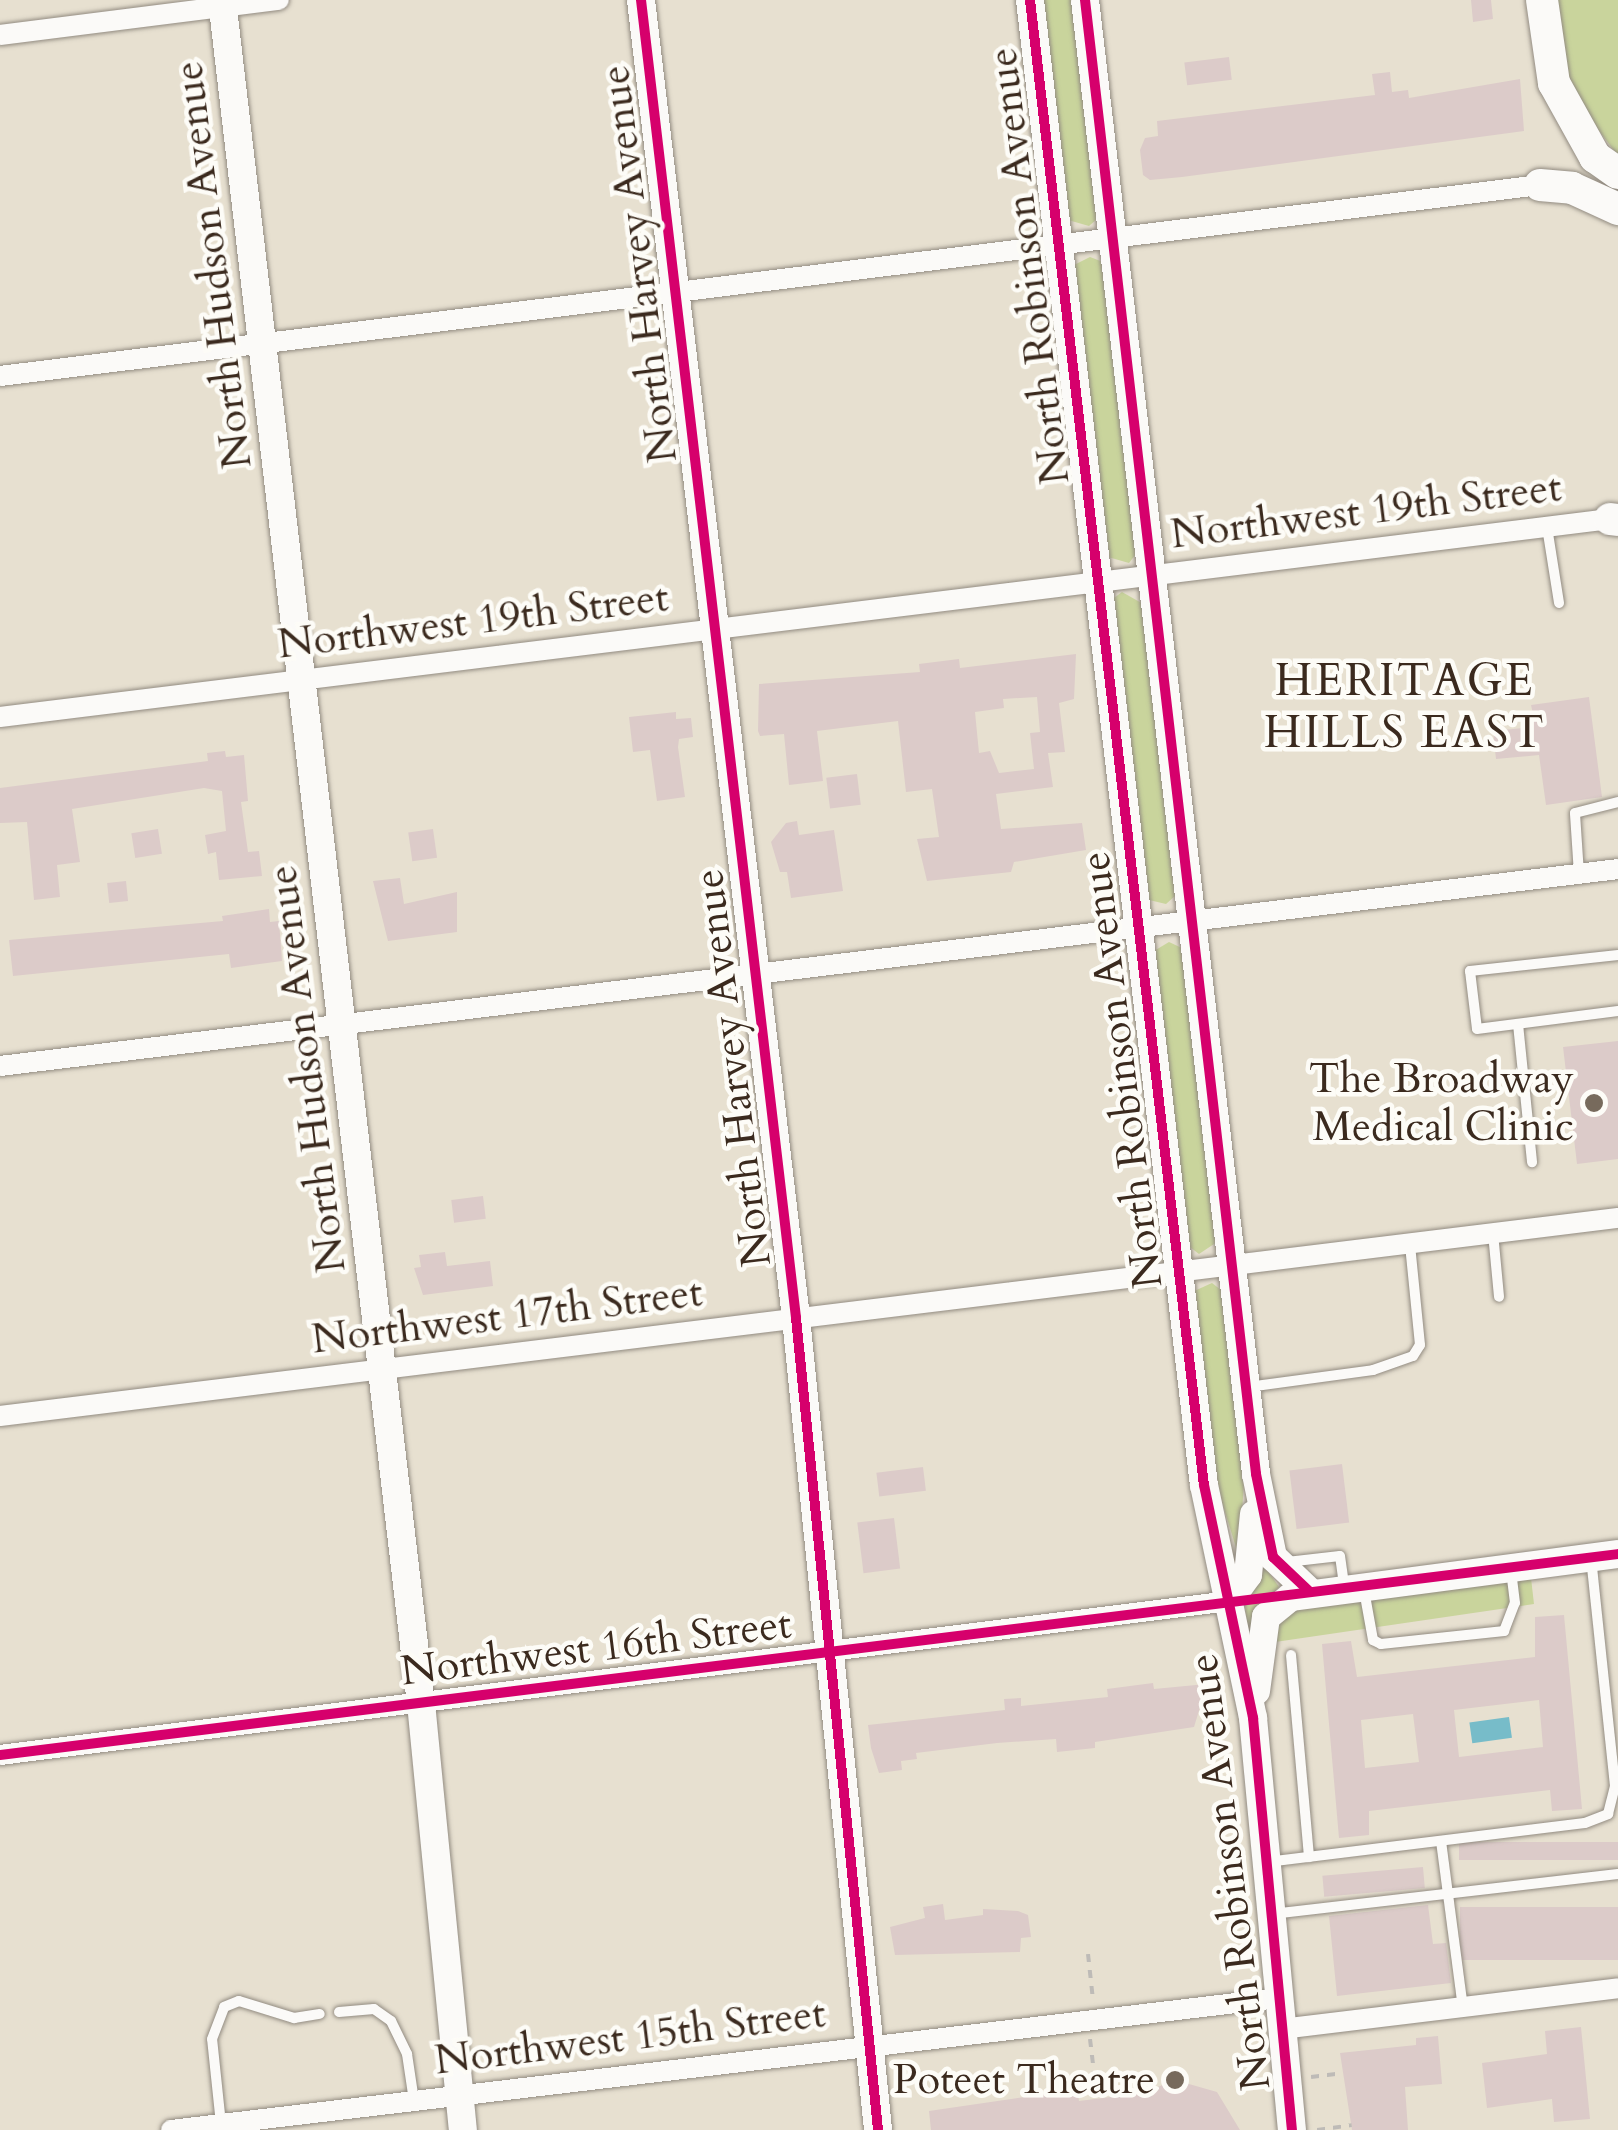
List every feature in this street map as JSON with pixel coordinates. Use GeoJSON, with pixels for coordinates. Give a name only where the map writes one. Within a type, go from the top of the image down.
{"type":"FeatureCollection","features":[{"type":"Feature","properties":{"kind":"main road"},"geometry":{"type":"LineString","coordinates":[[1542,0],[1554,83],[1596,157],[1618,173]]}},
{"type":"Feature","properties":{"kind":"main road"},"geometry":{"type":"LineString","coordinates":[[1540,185],[1572,188],[1618,209]]}},
{"type":"Feature","properties":{"kind":"street"},"geometry":{"type":"LineString","coordinates":[[0,34],[279,0]]}},
{"type":"Feature","properties":{"kind":"street","name":"North Harvey Avenue"},"geometry":{"type":"LineString","coordinates":[[640,0],[796,1318],[833,1651],[878,2130]]}},
{"type":"Feature","properties":{"kind":"street","name":"North Robinson Avenue"},"geometry":{"type":"LineString","coordinates":[[1030,0],[1204,1485],[1253,1718],[1292,2130]]}},
{"type":"Feature","properties":{"kind":"street","name":"North Robinson Avenue"},"geometry":{"type":"LineString","coordinates":[[1085,0],[1256,1474]]}},
{"type":"Feature","properties":{"kind":"street","name":"North Hudson Avenue"},"geometry":{"type":"LineString","coordinates":[[223,4],[421,1703],[463,2130]]}},
{"type":"Feature","properties":{"kind":"street"},"geometry":{"type":"LineString","coordinates":[[0,376],[1540,185]]}},
{"type":"Feature","properties":{"kind":"street","name":"Northwest 19th Street"},"geometry":{"type":"LineString","coordinates":[[0,717],[1614,519]]}},
{"type":"Feature","properties":{"kind":"street"},"geometry":{"type":"LineString","coordinates":[[0,1066],[1618,870]]}},
{"type":"Feature","properties":{"kind":"street","name":"Northwest 17th Street"},"geometry":{"type":"LineString","coordinates":[[0,1416],[1618,1218]]}},
{"type":"Feature","properties":{"kind":"street"},"geometry":{"type":"LineString","coordinates":[[1229,1601],[1250,1567],[1256,1474]]}},
{"type":"Feature","properties":{"kind":"street"},"geometry":{"type":"LineString","coordinates":[[1256,1474],[1277,1563],[1308,1591]]}},
{"type":"Feature","properties":{"kind":"street"},"geometry":{"type":"LineString","coordinates":[[1253,1718],[1266,1617],[1308,1591],[1604,1555]]}},
{"type":"Feature","properties":{"kind":"street","name":"Northwest 16th Street"},"geometry":{"type":"LineString","coordinates":[[0,1756],[1229,1601]]}},
{"type":"Feature","properties":{"kind":"street"},"geometry":{"type":"LineString","coordinates":[[1281,2029],[1618,1988]]}},
{"type":"Feature","properties":{"kind":"street","name":"Northwest 15th Street"},"geometry":{"type":"LineString","coordinates":[[171,2130],[1278,1998]]}},
{"type":"Feature","properties":{"kind":"lane"},"geometry":{"type":"LineString","coordinates":[[1547,526],[1559,603]]}},
{"type":"Feature","properties":{"kind":"lane"},"geometry":{"type":"LineString","coordinates":[[1579,874],[1575,813],[1618,802]]}},
{"type":"Feature","properties":{"kind":"lane"},"geometry":{"type":"LineString","coordinates":[[1618,955],[1470,972],[1477,1029],[1618,1011]]}},
{"type":"Feature","properties":{"kind":"lane"},"geometry":{"type":"LineString","coordinates":[[1518,1024],[1532,1162]]}},
{"type":"Feature","properties":{"kind":"lane"},"geometry":{"type":"LineString","coordinates":[[1493,1234],[1499,1297]]}},
{"type":"Feature","properties":{"kind":"lane"},"geometry":{"type":"LineString","coordinates":[[1246,1387],[1373,1370],[1413,1356],[1420,1344],[1410,1244]]}},
{"type":"Feature","properties":{"kind":"lane"},"geometry":{"type":"LineString","coordinates":[[1266,1862],[1584,1823],[1608,1814],[1615,1786],[1604,1555]]}},
{"type":"Feature","properties":{"kind":"lane"},"geometry":{"type":"LineString","coordinates":[[1277,1563],[1340,1556],[1373,1640],[1382,1644],[1504,1630],[1515,1603],[1510,1566]]}},
{"type":"Feature","properties":{"kind":"lane"},"geometry":{"type":"LineString","coordinates":[[1291,1655],[1309,1857]]}},
{"type":"Feature","properties":{"kind":"lane"},"geometry":{"type":"LineString","coordinates":[[1441,1841],[1463,2006]]}},
{"type":"Feature","properties":{"kind":"lane"},"geometry":{"type":"LineString","coordinates":[[1270,1914],[1618,1874]]}},
{"type":"Feature","properties":{"kind":"lane"},"geometry":{"type":"LineString","coordinates":[[221,2124],[212,2039],[224,2006],[239,2001],[294,2018],[320,2014]]}},
{"type":"Feature","properties":{"kind":"lane"},"geometry":{"type":"LineString","coordinates":[[339,2012],[374,2009],[391,2021],[407,2054],[414,2101]]}},
{"type":"Feature","properties":{"kind":"path"},"geometry":{"type":"LineString","coordinates":[[1286,2080],[1342,2073]]}},
{"type":"Feature","properties":{"kind":"path"},"geometry":{"type":"LineString","coordinates":[[1317,2130],[1352,2125]]}},
{"type":"Feature","properties":{"kind":"green space"},"geometry":{"type":"Polygon","coordinates":[[[1040,0],[1074,0],[1097,219],[1089,226],[1068,220],[1040,0]]]}},
{"type":"Feature","properties":{"kind":"green space"},"geometry":{"type":"Polygon","coordinates":[[[1552,0],[1618,0],[1618,156],[1573,96],[1552,0]]]}},
{"type":"Feature","properties":{"kind":"green space"},"geometry":{"type":"Polygon","coordinates":[[[1090,257],[1103,262],[1136,554],[1129,563],[1108,557],[1072,266],[1090,257]]]}},
{"type":"Feature","properties":{"kind":"green space"},"geometry":{"type":"Polygon","coordinates":[[[1122,592],[1145,605],[1176,895],[1166,904],[1149,900],[1114,598],[1122,592]]]}},
{"type":"Feature","properties":{"kind":"green space"},"geometry":{"type":"Polygon","coordinates":[[[1169,942],[1182,948],[1217,1242],[1199,1254],[1186,1244],[1154,951],[1169,942]]]}},
{"type":"Feature","properties":{"kind":"green space"},"geometry":{"type":"Polygon","coordinates":[[[1212,1283],[1225,1293],[1245,1467],[1239,1557],[1212,1470],[1192,1292],[1212,1283]]]}},
{"type":"Feature","properties":{"kind":"green space"},"geometry":{"type":"Polygon","coordinates":[[[1263,1564],[1279,1587],[1253,1616],[1247,1646],[1245,1602],[1263,1564]]]}},
{"type":"Feature","properties":{"kind":"green space"},"geometry":{"type":"Polygon","coordinates":[[[1531,1578],[1534,1604],[1269,1643],[1269,1632],[1288,1609],[1531,1578]]]}},
{"type":"Feature","properties":{"kind":"water"},"geometry":{"type":"Polygon","coordinates":[[[1509,1717],[1512,1738],[1472,1743],[1469,1723],[1509,1717]]]}},
{"type":"Feature","properties":{"kind":"building"},"geometry":{"type":"Polygon","coordinates":[[[1471,0],[1491,0],[1493,19],[1473,22],[1471,0]]]}},
{"type":"Feature","properties":{"kind":"building"},"geometry":{"type":"Polygon","coordinates":[[[1229,57],[1232,80],[1187,85],[1184,62],[1229,57]]]}},
{"type":"Feature","properties":{"kind":"building"},"geometry":{"type":"Polygon","coordinates":[[[1390,72],[1392,92],[1408,90],[1409,98],[1520,79],[1524,131],[1182,177],[1150,180],[1143,175],[1140,150],[1145,138],[1158,136],[1157,121],[1375,95],[1372,74],[1390,72]]]}},
{"type":"Feature","properties":{"kind":"building"},"geometry":{"type":"Polygon","coordinates":[[[1076,654],[1074,699],[1059,703],[1065,752],[1048,753],[1053,787],[996,794],[1001,829],[1082,823],[1086,850],[1014,862],[1011,872],[927,881],[917,839],[939,837],[932,789],[906,792],[898,721],[817,731],[823,781],[789,785],[784,734],[760,736],[758,731],[759,684],[920,672],[919,664],[959,659],[960,668],[1076,654]],[[1037,697],[1003,699],[1004,708],[975,712],[979,753],[990,751],[999,773],[1034,769],[1030,733],[1040,732],[1037,697]]]}},
{"type":"Feature","properties":{"kind":"building"},"geometry":{"type":"Polygon","coordinates":[[[1589,697],[1602,797],[1546,805],[1539,755],[1496,759],[1493,731],[1523,728],[1521,716],[1533,714],[1531,705],[1589,697]]]}},
{"type":"Feature","properties":{"kind":"building"},"geometry":{"type":"Polygon","coordinates":[[[676,712],[676,719],[691,718],[693,737],[679,739],[678,747],[685,797],[657,801],[650,750],[633,752],[629,717],[676,712]]]}},
{"type":"Feature","properties":{"kind":"building"},"geometry":{"type":"Polygon","coordinates":[[[225,751],[226,757],[244,755],[248,801],[241,802],[248,852],[259,851],[262,876],[219,880],[216,852],[208,854],[205,835],[226,831],[222,791],[204,788],[72,809],[80,862],[57,865],[60,897],[34,900],[27,822],[0,823],[0,788],[208,761],[207,753],[225,751]]]}},
{"type":"Feature","properties":{"kind":"building"},"geometry":{"type":"Polygon","coordinates":[[[857,774],[861,805],[830,809],[826,778],[857,774]]]}},
{"type":"Feature","properties":{"kind":"building"},"geometry":{"type":"Polygon","coordinates":[[[797,821],[799,835],[834,830],[843,891],[791,898],[787,872],[780,872],[771,842],[786,823],[797,821]]]}},
{"type":"Feature","properties":{"kind":"building"},"geometry":{"type":"Polygon","coordinates":[[[158,829],[162,854],[135,858],[131,833],[158,829]]]}},
{"type":"Feature","properties":{"kind":"building"},"geometry":{"type":"Polygon","coordinates":[[[433,829],[437,858],[412,861],[408,832],[433,829]]]}},
{"type":"Feature","properties":{"kind":"building"},"geometry":{"type":"Polygon","coordinates":[[[400,878],[404,904],[457,892],[457,932],[388,941],[373,881],[400,878]]]}},
{"type":"Feature","properties":{"kind":"building"},"geometry":{"type":"Polygon","coordinates":[[[126,881],[128,901],[109,903],[107,883],[126,881]]]}},
{"type":"Feature","properties":{"kind":"building"},"geometry":{"type":"Polygon","coordinates":[[[269,909],[270,922],[279,921],[282,961],[231,968],[229,954],[13,976],[9,940],[223,921],[222,916],[269,909]]]}},
{"type":"Feature","properties":{"kind":"building","name":"The Broadway Medical Clinic"},"geometry":{"type":"Polygon","coordinates":[[[1618,1041],[1618,1159],[1577,1164],[1563,1047],[1618,1041]]]}},
{"type":"Feature","properties":{"kind":"building"},"geometry":{"type":"Polygon","coordinates":[[[483,1196],[486,1219],[454,1223],[451,1200],[483,1196]]]}},
{"type":"Feature","properties":{"kind":"building"},"geometry":{"type":"Polygon","coordinates":[[[445,1252],[447,1266],[490,1261],[493,1286],[423,1295],[414,1268],[421,1267],[419,1255],[445,1252]]]}},
{"type":"Feature","properties":{"kind":"building"},"geometry":{"type":"Polygon","coordinates":[[[1342,1464],[1349,1523],[1297,1529],[1289,1470],[1342,1464]]]}},
{"type":"Feature","properties":{"kind":"building"},"geometry":{"type":"Polygon","coordinates":[[[923,1467],[926,1491],[879,1497],[876,1473],[923,1467]]]}},
{"type":"Feature","properties":{"kind":"building"},"geometry":{"type":"Polygon","coordinates":[[[894,1518],[900,1569],[863,1573],[857,1523],[894,1518]]]}},
{"type":"Feature","properties":{"kind":"building"},"geometry":{"type":"Polygon","coordinates":[[[1564,1615],[1582,1809],[1552,1811],[1550,1790],[1369,1811],[1369,1835],[1339,1838],[1322,1644],[1351,1641],[1357,1677],[1535,1657],[1535,1617],[1564,1615]],[[1539,1700],[1454,1710],[1459,1757],[1543,1747],[1539,1700]],[[1413,1714],[1361,1720],[1365,1768],[1419,1762],[1413,1714]]]}},
{"type":"Feature","properties":{"kind":"building"},"geometry":{"type":"Polygon","coordinates":[[[1153,1683],[1154,1689],[1217,1683],[1219,1701],[1201,1704],[1194,1727],[1095,1742],[1095,1748],[1057,1752],[1056,1739],[997,1743],[916,1753],[917,1759],[901,1761],[902,1770],[879,1773],[871,1748],[868,1725],[1005,1710],[1004,1699],[1021,1698],[1021,1706],[1108,1697],[1107,1689],[1153,1683]]]}},
{"type":"Feature","properties":{"kind":"building"},"geometry":{"type":"Polygon","coordinates":[[[1459,1842],[1618,1842],[1618,1860],[1459,1860],[1459,1842]]]}},
{"type":"Feature","properties":{"kind":"building"},"geometry":{"type":"Polygon","coordinates":[[[1423,1867],[1425,1888],[1324,1897],[1322,1876],[1423,1867]]]}},
{"type":"Feature","properties":{"kind":"building"},"geometry":{"type":"Polygon","coordinates":[[[943,1904],[945,1920],[983,1915],[983,1909],[1018,1911],[1028,1915],[1031,1937],[1021,1938],[1020,1952],[895,1955],[890,1927],[925,1918],[923,1907],[943,1904]]]}},
{"type":"Feature","properties":{"kind":"building"},"geometry":{"type":"Polygon","coordinates":[[[1428,1905],[1433,1944],[1446,1943],[1451,1983],[1337,1996],[1329,1916],[1428,1905]]]}},
{"type":"Feature","properties":{"kind":"building"},"geometry":{"type":"Polygon","coordinates":[[[1460,1907],[1618,1907],[1618,1960],[1460,1960],[1460,1907]]]}},
{"type":"Feature","properties":{"kind":"building"},"geometry":{"type":"Polygon","coordinates":[[[1581,2027],[1590,2119],[1554,2122],[1552,2099],[1487,2108],[1482,2063],[1547,2054],[1545,2031],[1581,2027]]]}},
{"type":"Feature","properties":{"kind":"building"},"geometry":{"type":"Polygon","coordinates":[[[1438,2036],[1442,2084],[1405,2087],[1408,2130],[1352,2130],[1340,2053],[1416,2045],[1416,2038],[1438,2036]]]}},
{"type":"Feature","properties":{"kind":"building"},"geometry":{"type":"Polygon","coordinates":[[[1175,2080],[1217,2092],[1240,2130],[931,2130],[929,2111],[1053,2093],[1078,2095],[1079,2101],[1143,2093],[1175,2080]]]}},
{"type":"Feature","properties":{"kind":"cycle path"},"geometry":{"type":"LineString","coordinates":[[641,0],[796,1318],[878,2130]]}},
{"type":"Feature","properties":{"kind":"cycle path"},"geometry":{"type":"LineString","coordinates":[[1030,0],[1204,1485],[1253,1718],[1292,2130]]}},
{"type":"Feature","properties":{"kind":"cycle path"},"geometry":{"type":"LineString","coordinates":[[1085,0],[1256,1474],[1273,1557],[1309,1591]]}},
{"type":"Feature","properties":{"kind":"cycle path"},"geometry":{"type":"LineString","coordinates":[[0,1755],[1618,1554]]}},
{"type":"Feature","properties":{"kind":"place","name":"The Broadway Medical Clinic"},"geometry":{"type":"Point","coordinates":[1594,1103]}},
{"type":"Feature","properties":{"kind":"place","name":"Poteet Theatre"},"geometry":{"type":"Point","coordinates":[1175,2080]}},
{"type":"Feature","properties":{"kind":"district","name":"HERITAGE HILLS EAST"},"geometry":{"type":"Point","coordinates":[1405,707]}}]}
